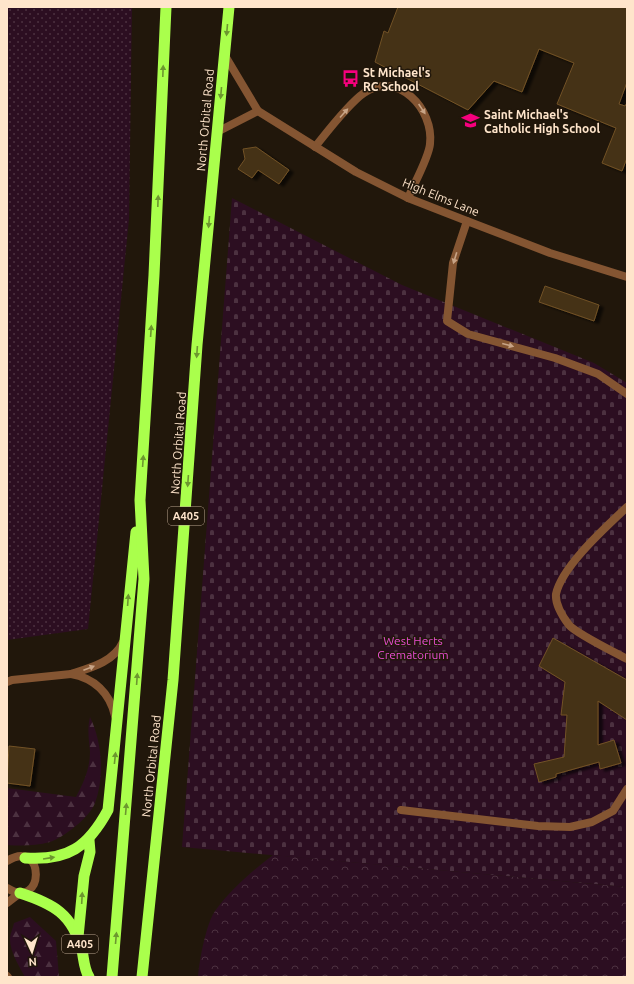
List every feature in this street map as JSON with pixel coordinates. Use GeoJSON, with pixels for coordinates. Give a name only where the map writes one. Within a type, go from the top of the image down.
{"type":"FeatureCollection","features":[{"type":"Feature","properties":{"kind":"highway","name":"North Orbital Road"},"geometry":{"type":"LineString","coordinates":[[112,977],[144,579],[140,500],[154,275],[166,7]]}},
{"type":"Feature","properties":{"kind":"highway","name":"North Orbital Road"},"geometry":{"type":"LineString","coordinates":[[142,977],[173,680],[198,345],[229,7]]}},
{"type":"Feature","properties":{"kind":"highway","name":"A405"},"geometry":{"type":"LineString","coordinates":[[22,857],[44,859],[71,851],[88,840],[99,826],[108,810],[118,726],[126,628],[140,500]]}},
{"type":"Feature","properties":{"kind":"highway"},"geometry":{"type":"LineString","coordinates":[[78,937],[84,876],[90,852],[88,840]]}},
{"type":"Feature","properties":{"kind":"highway","name":"A405"},"geometry":{"type":"LineString","coordinates":[[20,893],[41,900],[61,912],[70,922],[78,937],[86,972],[89,977]]}},
{"type":"Feature","properties":{"kind":"street","name":"High Elms Lane"},"geometry":{"type":"LineString","coordinates":[[224,54],[258,112],[356,172],[408,198],[550,252],[627,278]]}},
{"type":"Feature","properties":{"kind":"street"},"geometry":{"type":"LineString","coordinates":[[316,147],[365,92],[380,87],[395,88],[413,97],[424,110],[430,126],[430,145],[408,198]]}},
{"type":"Feature","properties":{"kind":"street"},"geometry":{"type":"LineString","coordinates":[[217,132],[258,112]]}},
{"type":"Feature","properties":{"kind":"street"},"geometry":{"type":"LineString","coordinates":[[467,221],[453,263],[447,321],[468,334],[555,358],[598,374],[627,394]]}},
{"type":"Feature","properties":{"kind":"street"},"geometry":{"type":"LineString","coordinates":[[627,507],[571,565],[560,582],[556,596],[560,612],[570,626],[627,659]]}},
{"type":"Feature","properties":{"kind":"street"},"geometry":{"type":"LineString","coordinates":[[7,682],[12,680],[71,674],[91,668],[114,655],[120,649],[126,628]]}},
{"type":"Feature","properties":{"kind":"street"},"geometry":{"type":"LineString","coordinates":[[71,674],[90,679],[99,687],[113,706],[118,726]]}},
{"type":"Feature","properties":{"kind":"street"},"geometry":{"type":"LineString","coordinates":[[401,810],[538,826],[570,826],[592,822],[613,811],[627,789]]}},
{"type":"Feature","properties":{"kind":"street"},"geometry":{"type":"LineString","coordinates":[[7,855],[22,857],[34,865],[37,877],[31,888],[20,893],[7,903]]}},
{"type":"Feature","properties":{"kind":"street","name":"A405"},"geometry":{"type":"LineString","coordinates":[[7,861],[22,857]]}},
{"type":"Feature","properties":{"kind":"street","name":"A405"},"geometry":{"type":"LineString","coordinates":[[7,888],[20,893]]}},
{"type":"Feature","properties":{"kind":"green space"},"geometry":{"type":"Polygon","coordinates":[[[7,7],[132,7],[129,219],[88,629],[7,640],[7,7]]]}},
{"type":"Feature","properties":{"kind":"green space","name":"West Herts Crematorium"},"geometry":{"type":"Polygon","coordinates":[[[232,198],[402,285],[594,363],[627,383],[627,887],[182,847],[232,198]]]}},
{"type":"Feature","properties":{"kind":"green space"},"geometry":{"type":"Polygon","coordinates":[[[90,717],[97,737],[101,759],[100,782],[98,793],[92,809],[69,832],[55,840],[33,845],[7,845],[7,788],[76,797],[84,780],[89,764],[90,752],[88,730],[90,717]]]}},
{"type":"Feature","properties":{"kind":"green space"},"geometry":{"type":"Polygon","coordinates":[[[273,855],[627,887],[627,977],[198,977],[201,953],[206,933],[215,911],[242,881],[273,855]]]}},
{"type":"Feature","properties":{"kind":"green space"},"geometry":{"type":"Polygon","coordinates":[[[30,917],[56,941],[59,977],[25,977],[15,959],[10,944],[10,935],[14,923],[30,917]]]}},
{"type":"Feature","properties":{"kind":"building"},"geometry":{"type":"Polygon","coordinates":[[[398,7],[627,7],[627,82],[619,104],[625,106],[627,103],[627,158],[622,171],[602,163],[616,128],[557,104],[574,63],[539,49],[522,92],[494,81],[468,110],[375,62],[384,31],[388,33],[398,7]]]}},
{"type":"Feature","properties":{"kind":"building"},"geometry":{"type":"Polygon","coordinates":[[[256,147],[289,170],[279,184],[258,170],[252,178],[238,169],[245,159],[243,149],[256,147]]]}},
{"type":"Feature","properties":{"kind":"building"},"geometry":{"type":"Polygon","coordinates":[[[545,286],[599,305],[594,321],[539,302],[545,286]]]}},
{"type":"Feature","properties":{"kind":"building"},"geometry":{"type":"Polygon","coordinates":[[[553,638],[627,680],[627,720],[598,701],[598,745],[614,740],[621,763],[600,769],[599,762],[556,774],[556,777],[539,782],[534,764],[564,757],[567,715],[561,715],[565,682],[539,666],[553,638]]]}},
{"type":"Feature","properties":{"kind":"building"},"geometry":{"type":"Polygon","coordinates":[[[9,746],[35,749],[30,786],[7,783],[9,746]]]}},
{"type":"Feature","properties":{"kind":"place","name":"St Michael's RC School"},"geometry":{"type":"Point","coordinates":[350,79]}},
{"type":"Feature","properties":{"kind":"place","name":"Saint Michael's Catholic High School"},"geometry":{"type":"Point","coordinates":[471,121]}}]}
